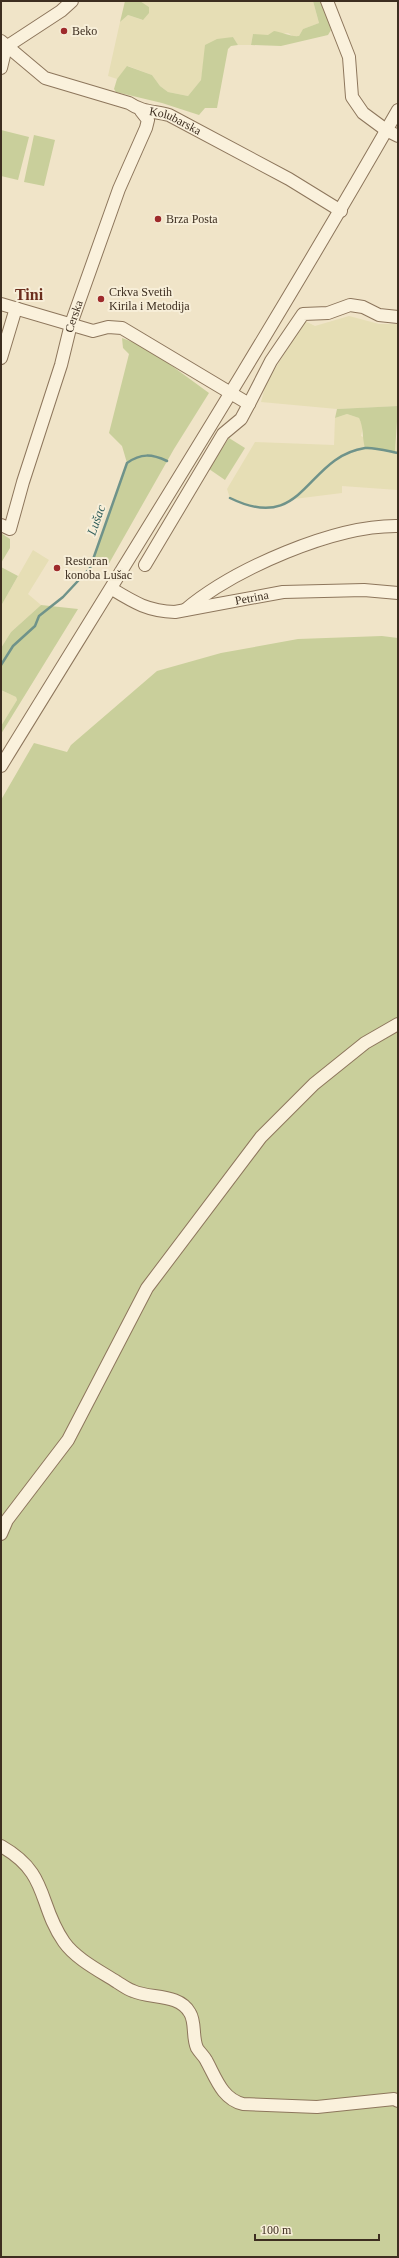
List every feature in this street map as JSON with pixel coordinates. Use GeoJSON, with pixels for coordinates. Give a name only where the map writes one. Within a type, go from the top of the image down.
{"type":"FeatureCollection","features":[{"type":"Feature","properties":{"kind":"street"},"geometry":{"type":"LineString","coordinates":[[1,68],[4,44],[61,11],[72,1]]}},
{"type":"Feature","properties":{"kind":"street"},"geometry":{"type":"LineString","coordinates":[[327,1],[349,57],[352,97],[363,113],[386,130],[398,136]]}},
{"type":"Feature","properties":{"kind":"street","name":"Kolubarska"},"geometry":{"type":"LineString","coordinates":[[4,44],[45,78],[129,103],[141,111],[151,110],[169,115],[289,179],[341,210]]}},
{"type":"Feature","properties":{"kind":"street"},"geometry":{"type":"LineString","coordinates":[[1,766],[232,394],[341,210],[398,110]]}},
{"type":"Feature","properties":{"kind":"street","name":"Cerska"},"geometry":{"type":"LineString","coordinates":[[6,527],[23,482],[61,365],[71,324],[119,190],[146,128],[148,120],[141,111]]}},
{"type":"Feature","properties":{"kind":"street"},"geometry":{"type":"LineString","coordinates":[[1,304],[93,331],[108,327],[122,328],[250,404]]}},
{"type":"Feature","properties":{"kind":"street"},"geometry":{"type":"LineString","coordinates":[[145,564],[223,434],[241,419],[271,361],[300,318],[307,313],[328,313],[350,305],[363,307],[379,315],[398,317]]}},
{"type":"Feature","properties":{"kind":"street"},"geometry":{"type":"LineString","coordinates":[[1,358],[16,308]]}},
{"type":"Feature","properties":{"kind":"street"},"geometry":{"type":"LineString","coordinates":[[184,611],[208,593],[233,578],[297,549],[362,530],[398,526]]}},
{"type":"Feature","properties":{"kind":"street","name":"Petrina"},"geometry":{"type":"LineString","coordinates":[[112,589],[143,607],[161,611],[184,611],[283,592],[364,590],[398,593]]}},
{"type":"Feature","properties":{"kind":"street"},"geometry":{"type":"LineString","coordinates":[[1,1534],[7,1520],[68,1440],[147,1288],[221,1187],[261,1137],[314,1084],[365,1043],[398,1024]]}},
{"type":"Feature","properties":{"kind":"street"},"geometry":{"type":"LineString","coordinates":[[1,1846],[27,1865],[37,1878],[58,1932],[65,1943],[78,1955],[133,1992],[174,2000],[184,2005],[191,2013],[197,2048],[206,2059],[214,2078],[227,2096],[234,2102],[243,2104],[317,2107],[394,2099],[398,2101]]}},
{"type":"Feature","properties":{"kind":"shaded area"},"geometry":{"type":"Polygon","coordinates":[[[140,1],[313,1],[319,23],[303,29],[299,36],[294,37],[288,33],[268,36],[253,34],[251,45],[238,45],[233,37],[206,45],[201,80],[188,96],[168,92],[160,86],[152,75],[128,66],[117,79],[108,76],[120,22],[128,15],[142,20],[149,7],[140,1]]]}},
{"type":"Feature","properties":{"kind":"shaded area"},"geometry":{"type":"Polygon","coordinates":[[[349,316],[379,324],[398,324],[398,406],[337,409],[261,402],[266,383],[305,321],[315,326],[349,316]]]}},
{"type":"Feature","properties":{"kind":"shaded area"},"geometry":{"type":"Polygon","coordinates":[[[347,414],[359,418],[363,427],[361,436],[395,452],[398,430],[398,490],[342,486],[342,493],[294,499],[269,509],[245,505],[230,498],[227,489],[255,442],[334,445],[335,418],[347,414]]]}},
{"type":"Feature","properties":{"kind":"shaded area"},"geometry":{"type":"Polygon","coordinates":[[[33,550],[49,560],[28,594],[41,605],[11,632],[1,648],[1,606],[33,550]]]}},
{"type":"Feature","properties":{"kind":"shaded area"},"geometry":{"type":"Polygon","coordinates":[[[1,690],[16,697],[17,700],[1,726],[1,690]]]}},
{"type":"Feature","properties":{"kind":"green space"},"geometry":{"type":"Polygon","coordinates":[[[125,1],[140,1],[149,7],[149,13],[143,20],[128,15],[120,22],[125,1]]]}},
{"type":"Feature","properties":{"kind":"green space"},"geometry":{"type":"Polygon","coordinates":[[[313,1],[321,1],[331,30],[328,35],[281,46],[251,45],[253,34],[268,35],[274,31],[299,36],[303,29],[319,23],[313,1]]]}},
{"type":"Feature","properties":{"kind":"green space"},"geometry":{"type":"Polygon","coordinates":[[[233,37],[238,45],[231,46],[228,49],[217,108],[205,108],[199,115],[162,103],[116,92],[114,89],[117,79],[127,66],[152,75],[160,86],[168,92],[188,96],[201,80],[205,45],[217,39],[233,37]]]}},
{"type":"Feature","properties":{"kind":"green space"},"geometry":{"type":"Polygon","coordinates":[[[1,130],[29,137],[18,180],[1,176],[1,130]]]}},
{"type":"Feature","properties":{"kind":"green space"},"geometry":{"type":"Polygon","coordinates":[[[34,135],[55,140],[44,186],[24,182],[34,135]]]}},
{"type":"Feature","properties":{"kind":"green space"},"geometry":{"type":"Polygon","coordinates":[[[122,338],[146,347],[209,393],[174,449],[107,567],[92,562],[127,463],[122,446],[109,433],[129,354],[123,348],[122,338]]]}},
{"type":"Feature","properties":{"kind":"green space"},"geometry":{"type":"Polygon","coordinates":[[[398,406],[395,452],[365,448],[362,426],[359,418],[347,414],[335,418],[337,409],[398,406]]]}},
{"type":"Feature","properties":{"kind":"green space"},"geometry":{"type":"Polygon","coordinates":[[[229,438],[245,448],[225,480],[209,469],[229,438]]]}},
{"type":"Feature","properties":{"kind":"green space"},"geometry":{"type":"Polygon","coordinates":[[[1,533],[10,539],[10,548],[1,563],[1,533]]]}},
{"type":"Feature","properties":{"kind":"green space"},"geometry":{"type":"Polygon","coordinates":[[[1,567],[18,576],[1,606],[1,567]]]}},
{"type":"Feature","properties":{"kind":"green space"},"geometry":{"type":"Polygon","coordinates":[[[41,605],[78,609],[1,734],[1,726],[17,700],[16,697],[1,690],[1,648],[11,632],[41,605]]]}},
{"type":"Feature","properties":{"kind":"green space"},"geometry":{"type":"Polygon","coordinates":[[[382,636],[398,638],[398,1023],[260,1136],[146,1287],[67,1439],[1,1531],[1,800],[34,743],[67,752],[71,745],[157,671],[221,653],[298,639],[382,636]]]}},
{"type":"Feature","properties":{"kind":"green space"},"geometry":{"type":"Polygon","coordinates":[[[398,1026],[398,2100],[330,2105],[234,2101],[198,2048],[192,2013],[134,1990],[66,1943],[38,1878],[1,1845],[1,1537],[69,1441],[127,1327],[217,1194],[315,1085],[398,1026]]]}},
{"type":"Feature","properties":{"kind":"green space"},"geometry":{"type":"Polygon","coordinates":[[[1,1848],[26,1866],[57,1932],[97,1970],[183,2006],[193,2037],[233,2103],[398,2102],[398,2257],[1,2257],[1,1848]]]}},
{"type":"Feature","properties":{"kind":"waterway","name":"Lušac"},"geometry":{"type":"LineString","coordinates":[[230,498],[255,507],[274,507],[290,501],[329,465],[345,454],[365,448],[381,449],[398,453]]}},
{"type":"Feature","properties":{"kind":"waterway","name":"Lušac"},"geometry":{"type":"LineString","coordinates":[[1,665],[13,646],[35,626],[39,616],[63,597],[90,568],[127,463],[137,457],[142,456],[151,456],[167,461]]}},
{"type":"Feature","properties":{"kind":"place","name":"Beko"},"geometry":{"type":"Point","coordinates":[64,31]}},
{"type":"Feature","properties":{"kind":"place","name":"Brza Posta"},"geometry":{"type":"Point","coordinates":[158,219]}},
{"type":"Feature","properties":{"kind":"place","name":"Crkva Svetih Kirila i Metodija"},"geometry":{"type":"Point","coordinates":[101,299]}},
{"type":"Feature","properties":{"kind":"place","name":"Restoran konoba Lušac"},"geometry":{"type":"Point","coordinates":[57,568]}},
{"type":"Feature","properties":{"kind":"district","name":"Tini"},"geometry":{"type":"Point","coordinates":[29,294]}}]}
